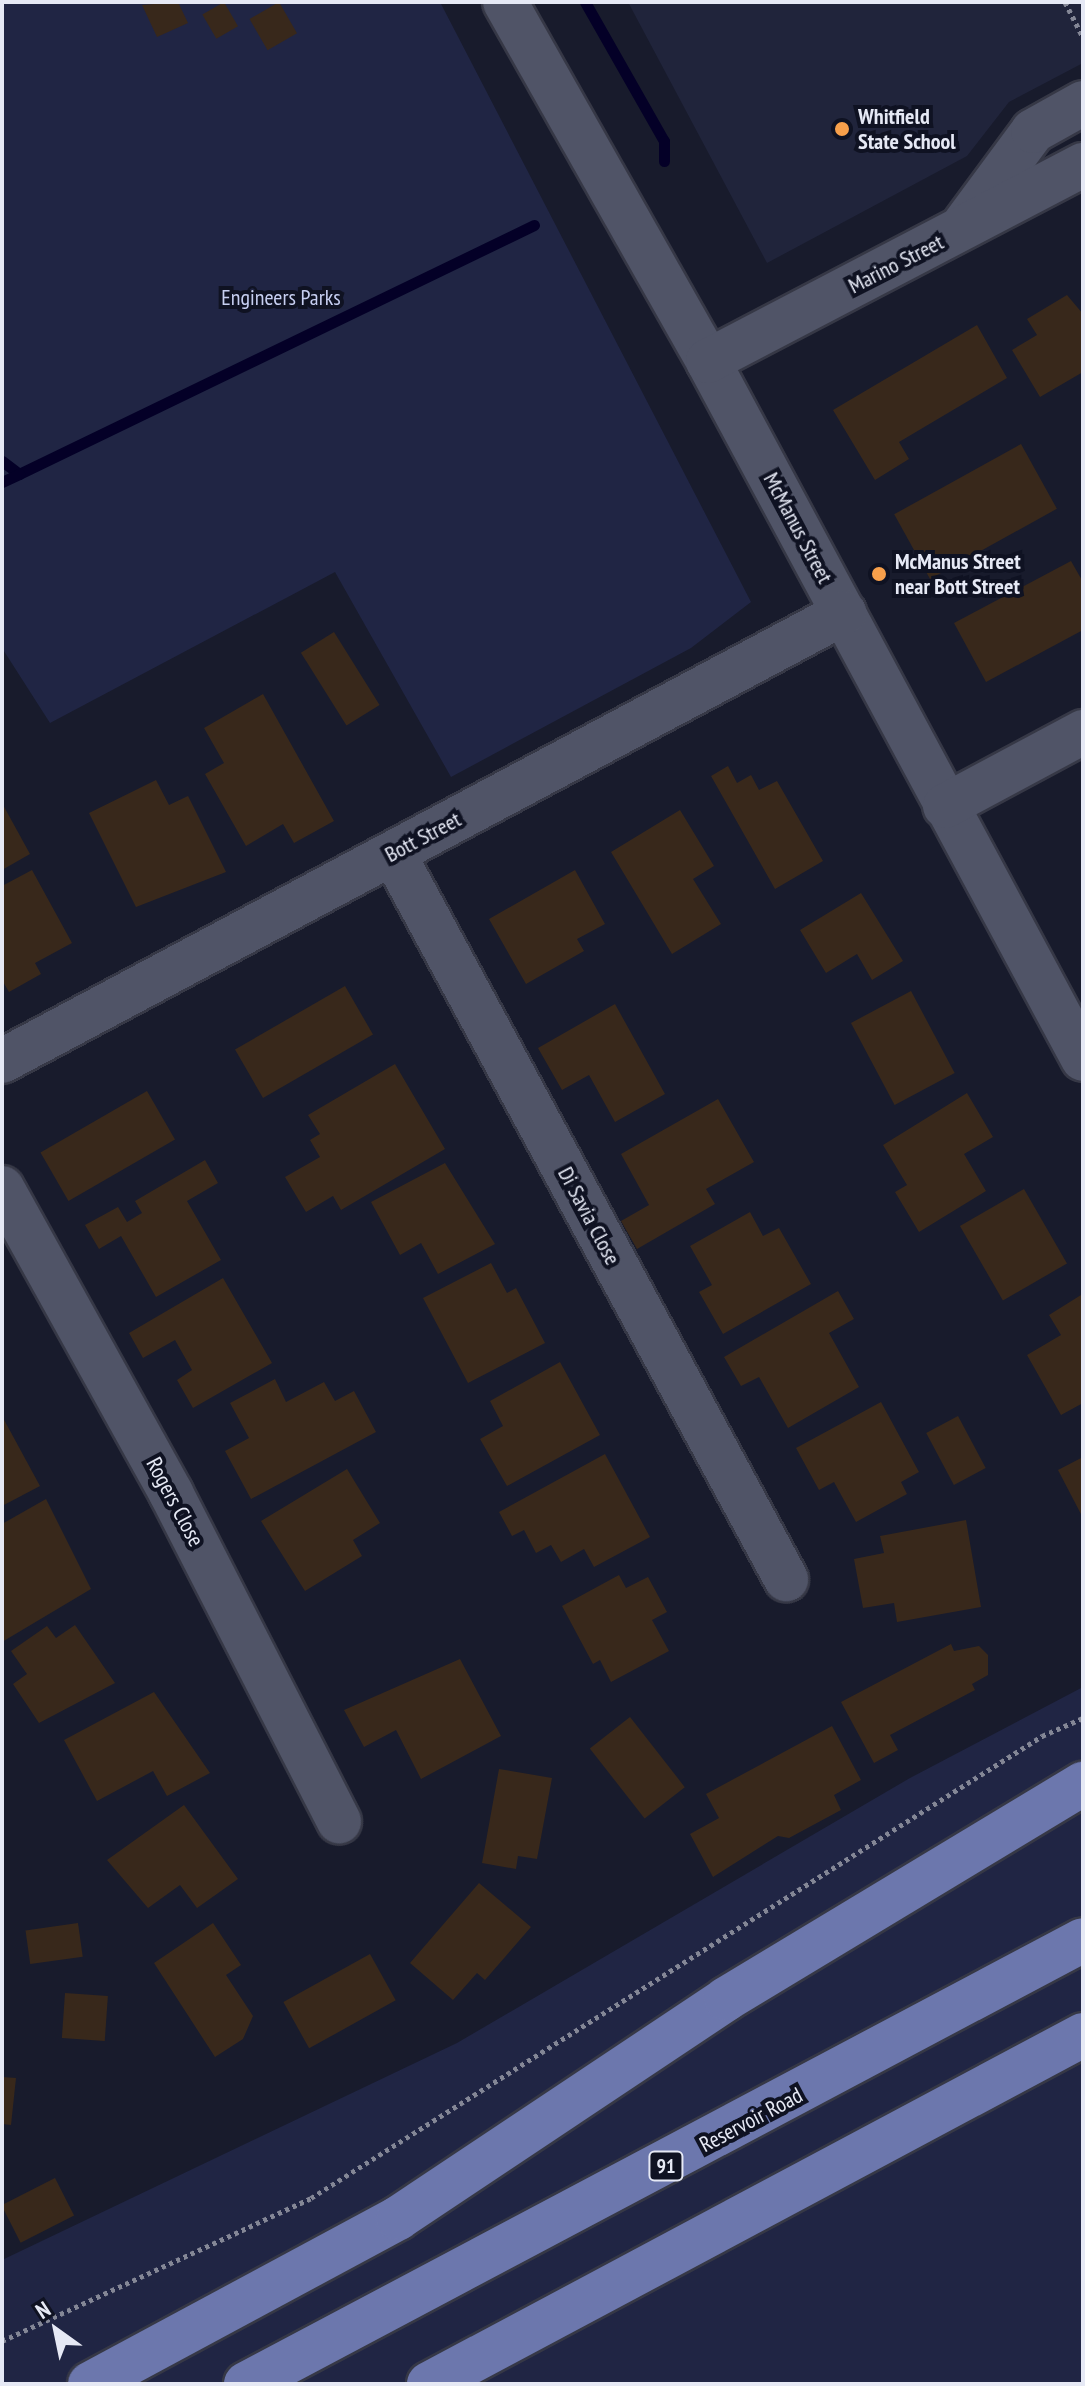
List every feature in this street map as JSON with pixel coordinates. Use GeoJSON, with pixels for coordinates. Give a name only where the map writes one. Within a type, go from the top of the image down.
{"type":"FeatureCollection","features":[{"type":"Feature","properties":{"kind":"main road"},"geometry":{"type":"LineString","coordinates":[[90,2384],[398,2218],[726,1999],[1083,1784]]}},
{"type":"Feature","properties":{"kind":"main road","name":"Reservoir Road"},"geometry":{"type":"LineString","coordinates":[[246,2384],[1083,1940]]}},
{"type":"Feature","properties":{"kind":"main road"},"geometry":{"type":"LineString","coordinates":[[444,2376],[1083,2035]]}},
{"type":"Feature","properties":{"kind":"main road"},"geometry":{"type":"LineString","coordinates":[[444,2376],[870,2180],[1083,2067]]}},
{"type":"Feature","properties":{"kind":"street","name":"McManus Street"},"geometry":{"type":"LineString","coordinates":[[505,2],[708,361],[1083,1059]]}},
{"type":"Feature","properties":{"kind":"street"},"geometry":{"type":"LineString","coordinates":[[959,232],[1033,131],[1083,103]]}},
{"type":"Feature","properties":{"kind":"street","name":"Marino Street"},"geometry":{"type":"LineString","coordinates":[[708,361],[1083,165]]}},
{"type":"Feature","properties":{"kind":"street","name":"Bott Street"},"geometry":{"type":"LineString","coordinates":[[2,1061],[844,613]]}},
{"type":"Feature","properties":{"kind":"street"},"geometry":{"type":"LineString","coordinates":[[945,806],[1083,732]]}},
{"type":"Feature","properties":{"kind":"street","name":"Di Savia Close"},"geometry":{"type":"LineString","coordinates":[[393,853],[786,1579]]}},
{"type":"Feature","properties":{"kind":"street","name":"Rogers Close"},"geometry":{"type":"LineString","coordinates":[[2,1188],[171,1493],[339,1821]]}},
{"type":"Feature","properties":{"kind":"path"},"geometry":{"type":"LineString","coordinates":[[1065,2],[1083,37]]}},
{"type":"Feature","properties":{"kind":"path"},"geometry":{"type":"LineString","coordinates":[[2,2341],[311,2198],[1042,1736],[1083,1718]]}},
{"type":"Feature","properties":{"kind":"shaded area","name":"Whitfield State School"},"geometry":{"type":"Polygon","coordinates":[[[628,2],[1083,2],[1083,63],[1009,102],[967,156],[767,263],[628,2]]]}},
{"type":"Feature","properties":{"kind":"green space","name":"Engineers Parks"},"geometry":{"type":"Polygon","coordinates":[[[2,2],[440,2],[751,602],[691,648],[451,777],[335,572],[50,723],[2,648],[2,2]]]}},
{"type":"Feature","properties":{"kind":"green space"},"geometry":{"type":"Polygon","coordinates":[[[1083,1687],[1083,2384],[2,2384],[2,2260],[457,2043],[910,1778],[1083,1687]]]}},
{"type":"Feature","properties":{"kind":"building"},"geometry":{"type":"Polygon","coordinates":[[[178,2],[188,23],[157,37],[142,5],[178,2]]]}},
{"type":"Feature","properties":{"kind":"building"},"geometry":{"type":"Polygon","coordinates":[[[224,2],[238,26],[216,39],[202,14],[224,2]]]}},
{"type":"Feature","properties":{"kind":"building"},"geometry":{"type":"Polygon","coordinates":[[[279,2],[297,33],[268,50],[250,19],[279,2]]]}},
{"type":"Feature","properties":{"kind":"building"},"geometry":{"type":"Polygon","coordinates":[[[1067,295],[1083,314],[1083,372],[1040,397],[1012,350],[1037,335],[1027,319],[1067,295]]]}},
{"type":"Feature","properties":{"kind":"building"},"geometry":{"type":"Polygon","coordinates":[[[977,325],[1007,378],[899,442],[909,459],[875,480],[833,410],[977,325]]]}},
{"type":"Feature","properties":{"kind":"building"},"geometry":{"type":"Polygon","coordinates":[[[1021,444],[1057,509],[930,579],[894,514],[1021,444]]]}},
{"type":"Feature","properties":{"kind":"building"},"geometry":{"type":"Polygon","coordinates":[[[1071,561],[1083,582],[1083,630],[986,682],[954,623],[1071,561]]]}},
{"type":"Feature","properties":{"kind":"building"},"geometry":{"type":"Polygon","coordinates":[[[334,632],[380,705],[346,726],[301,653],[334,632]]]}},
{"type":"Feature","properties":{"kind":"building"},"geometry":{"type":"Polygon","coordinates":[[[263,694],[334,821],[294,843],[283,824],[246,846],[205,774],[224,763],[204,728],[263,694]]]}},
{"type":"Feature","properties":{"kind":"building"},"geometry":{"type":"Polygon","coordinates":[[[728,766],[737,783],[751,775],[759,790],[777,781],[823,861],[775,889],[711,776],[728,766]]]}},
{"type":"Feature","properties":{"kind":"building"},"geometry":{"type":"Polygon","coordinates":[[[156,780],[169,805],[188,796],[226,872],[136,907],[89,813],[156,780]]]}},
{"type":"Feature","properties":{"kind":"building"},"geometry":{"type":"Polygon","coordinates":[[[2,803],[30,854],[2,870],[2,803]]]}},
{"type":"Feature","properties":{"kind":"building"},"geometry":{"type":"Polygon","coordinates":[[[680,810],[714,866],[693,879],[721,924],[672,954],[611,852],[680,810]]]}},
{"type":"Feature","properties":{"kind":"building"},"geometry":{"type":"Polygon","coordinates":[[[32,870],[72,943],[35,963],[41,974],[9,992],[2,980],[2,886],[32,870]]]}},
{"type":"Feature","properties":{"kind":"building"},"geometry":{"type":"Polygon","coordinates":[[[575,870],[605,924],[577,939],[584,951],[526,984],[489,919],[575,870]]]}},
{"type":"Feature","properties":{"kind":"building"},"geometry":{"type":"Polygon","coordinates":[[[861,893],[903,961],[872,980],[857,954],[826,973],[800,930],[861,893]]]}},
{"type":"Feature","properties":{"kind":"building"},"geometry":{"type":"Polygon","coordinates":[[[345,986],[373,1034],[263,1098],[235,1050],[345,986]]]}},
{"type":"Feature","properties":{"kind":"building"},"geometry":{"type":"Polygon","coordinates":[[[911,991],[955,1073],[895,1105],[851,1023],[911,991]]]}},
{"type":"Feature","properties":{"kind":"building"},"geometry":{"type":"Polygon","coordinates":[[[615,1004],[665,1094],[615,1122],[589,1075],[562,1090],[538,1048],[615,1004]]]}},
{"type":"Feature","properties":{"kind":"building"},"geometry":{"type":"Polygon","coordinates":[[[395,1064],[445,1149],[341,1210],[333,1196],[306,1212],[285,1177],[320,1157],[310,1140],[320,1134],[308,1115],[395,1064]]]}},
{"type":"Feature","properties":{"kind":"building"},"geometry":{"type":"Polygon","coordinates":[[[147,1091],[175,1139],[68,1201],[40,1152],[147,1091]]]}},
{"type":"Feature","properties":{"kind":"building"},"geometry":{"type":"Polygon","coordinates":[[[967,1093],[993,1137],[964,1154],[986,1191],[919,1232],[895,1192],[907,1185],[883,1145],[967,1093]]]}},
{"type":"Feature","properties":{"kind":"building"},"geometry":{"type":"Polygon","coordinates":[[[718,1099],[754,1162],[706,1189],[715,1204],[637,1249],[621,1221],[649,1205],[621,1154],[718,1099]]]}},
{"type":"Feature","properties":{"kind":"building"},"geometry":{"type":"Polygon","coordinates":[[[205,1160],[218,1183],[187,1201],[221,1260],[156,1297],[121,1236],[99,1249],[85,1225],[118,1207],[127,1222],[142,1213],[135,1201],[205,1160]]]}},
{"type":"Feature","properties":{"kind":"building"},"geometry":{"type":"Polygon","coordinates":[[[445,1163],[495,1244],[438,1274],[421,1243],[400,1255],[371,1202],[445,1163]]]}},
{"type":"Feature","properties":{"kind":"building"},"geometry":{"type":"Polygon","coordinates":[[[1024,1189],[1067,1263],[1003,1300],[960,1226],[1024,1189]]]}},
{"type":"Feature","properties":{"kind":"building"},"geometry":{"type":"Polygon","coordinates":[[[750,1212],[763,1236],[779,1228],[811,1284],[723,1334],[699,1292],[712,1285],[690,1246],[750,1212]]]}},
{"type":"Feature","properties":{"kind":"building"},"geometry":{"type":"Polygon","coordinates":[[[491,1263],[507,1293],[516,1288],[545,1343],[468,1383],[423,1298],[491,1263]]]}},
{"type":"Feature","properties":{"kind":"building"},"geometry":{"type":"Polygon","coordinates":[[[223,1278],[272,1363],[193,1408],[177,1380],[192,1370],[175,1340],[143,1358],[129,1333],[223,1278]]]}},
{"type":"Feature","properties":{"kind":"building"},"geometry":{"type":"Polygon","coordinates":[[[838,1291],[854,1319],[829,1333],[859,1387],[788,1428],[759,1377],[741,1386],[724,1357],[838,1291]]]}},
{"type":"Feature","properties":{"kind":"building"},"geometry":{"type":"Polygon","coordinates":[[[1081,1295],[1083,1403],[1061,1415],[1027,1355],[1061,1335],[1049,1315],[1081,1295]]]}},
{"type":"Feature","properties":{"kind":"building"},"geometry":{"type":"Polygon","coordinates":[[[560,1362],[600,1435],[507,1486],[480,1439],[503,1426],[490,1401],[560,1362]]]}},
{"type":"Feature","properties":{"kind":"building"},"geometry":{"type":"Polygon","coordinates":[[[275,1379],[286,1402],[324,1382],[335,1401],[354,1391],[376,1432],[251,1499],[225,1451],[249,1438],[230,1403],[275,1379]]]}},
{"type":"Feature","properties":{"kind":"building"},"geometry":{"type":"Polygon","coordinates":[[[881,1402],[919,1472],[901,1482],[907,1494],[856,1522],[834,1482],[819,1490],[796,1448],[881,1402]]]}},
{"type":"Feature","properties":{"kind":"building"},"geometry":{"type":"Polygon","coordinates":[[[2,1416],[40,1486],[2,1506],[2,1416]]]}},
{"type":"Feature","properties":{"kind":"building"},"geometry":{"type":"Polygon","coordinates":[[[958,1416],[986,1468],[954,1485],[926,1433],[958,1416]]]}},
{"type":"Feature","properties":{"kind":"building"},"geometry":{"type":"Polygon","coordinates":[[[605,1454],[650,1537],[594,1567],[584,1549],[561,1562],[551,1545],[536,1553],[524,1530],[512,1536],[499,1512],[605,1454]]]}},
{"type":"Feature","properties":{"kind":"building"},"geometry":{"type":"Polygon","coordinates":[[[1083,1457],[1083,1518],[1058,1470],[1083,1457]]]}},
{"type":"Feature","properties":{"kind":"building"},"geometry":{"type":"Polygon","coordinates":[[[347,1469],[380,1523],[353,1540],[362,1556],[305,1591],[261,1521],[347,1469]]]}},
{"type":"Feature","properties":{"kind":"building"},"geometry":{"type":"Polygon","coordinates":[[[46,1499],[91,1589],[2,1642],[2,1524],[46,1499]]]}},
{"type":"Feature","properties":{"kind":"building"},"geometry":{"type":"Polygon","coordinates":[[[966,1520],[981,1607],[897,1622],[894,1603],[863,1608],[854,1559],[884,1553],[880,1536],[966,1520]]]}},
{"type":"Feature","properties":{"kind":"building"},"geometry":{"type":"Polygon","coordinates":[[[619,1575],[626,1588],[648,1577],[667,1612],[652,1620],[669,1651],[611,1682],[600,1660],[593,1664],[562,1606],[619,1575]]]}},
{"type":"Feature","properties":{"kind":"building"},"geometry":{"type":"Polygon","coordinates":[[[75,1625],[115,1683],[39,1723],[13,1684],[27,1674],[11,1651],[47,1626],[56,1638],[75,1625]]]}},
{"type":"Feature","properties":{"kind":"building"},"geometry":{"type":"Polygon","coordinates":[[[951,1644],[954,1651],[979,1646],[988,1655],[988,1675],[972,1684],[975,1690],[890,1735],[898,1750],[874,1763],[841,1702],[951,1644]]]}},
{"type":"Feature","properties":{"kind":"building"},"geometry":{"type":"Polygon","coordinates":[[[460,1659],[501,1736],[421,1779],[396,1730],[364,1747],[344,1710],[460,1659]]]}},
{"type":"Feature","properties":{"kind":"building"},"geometry":{"type":"Polygon","coordinates":[[[154,1692],[210,1773],[167,1796],[153,1771],[97,1801],[64,1740],[154,1692]]]}},
{"type":"Feature","properties":{"kind":"building"},"geometry":{"type":"Polygon","coordinates":[[[630,1717],[685,1787],[645,1819],[590,1748],[630,1717]]]}},
{"type":"Feature","properties":{"kind":"building"},"geometry":{"type":"Polygon","coordinates":[[[832,1726],[861,1780],[834,1795],[841,1810],[789,1838],[778,1836],[713,1877],[690,1834],[719,1818],[706,1794],[832,1726]]]}},
{"type":"Feature","properties":{"kind":"building"},"geometry":{"type":"Polygon","coordinates":[[[499,1769],[552,1778],[537,1859],[518,1856],[516,1869],[482,1863],[499,1769]]]}},
{"type":"Feature","properties":{"kind":"building"},"geometry":{"type":"Polygon","coordinates":[[[184,1805],[238,1879],[197,1908],[180,1885],[148,1908],[107,1860],[184,1805]]]}},
{"type":"Feature","properties":{"kind":"building"},"geometry":{"type":"Polygon","coordinates":[[[479,1883],[531,1927],[485,1980],[477,1973],[453,2000],[410,1963],[479,1883]]]}},
{"type":"Feature","properties":{"kind":"building"},"geometry":{"type":"Polygon","coordinates":[[[78,1923],[83,1957],[30,1964],[26,1930],[78,1923]]]}},
{"type":"Feature","properties":{"kind":"building"},"geometry":{"type":"Polygon","coordinates":[[[213,1923],[241,1965],[226,1975],[253,2016],[243,2039],[215,2057],[154,1963],[213,1923]]]}},
{"type":"Feature","properties":{"kind":"building"},"geometry":{"type":"Polygon","coordinates":[[[370,1954],[396,2000],[309,2048],[283,2002],[370,1954]]]}},
{"type":"Feature","properties":{"kind":"building"},"geometry":{"type":"Polygon","coordinates":[[[65,1993],[108,1996],[105,2041],[62,2038],[65,1993]]]}},
{"type":"Feature","properties":{"kind":"building"},"geometry":{"type":"Polygon","coordinates":[[[2,2077],[16,2078],[11,2125],[2,2124],[2,2077]]]}},
{"type":"Feature","properties":{"kind":"building"},"geometry":{"type":"Polygon","coordinates":[[[55,2178],[74,2215],[21,2243],[2,2205],[55,2178]]]}},
{"type":"Feature","properties":{"kind":"waterway"},"geometry":{"type":"LineString","coordinates":[[585,2],[664,141],[664,161]]}},
{"type":"Feature","properties":{"kind":"waterway"},"geometry":{"type":"LineString","coordinates":[[2,461],[19,474],[534,225]]}},
{"type":"Feature","properties":{"kind":"waterway"},"geometry":{"type":"LineString","coordinates":[[2,482],[19,474]]}},
{"type":"Feature","properties":{"kind":"place","name":"Whitfield State School"},"geometry":{"type":"Point","coordinates":[842,129]}},
{"type":"Feature","properties":{"kind":"place","name":"McManus Street near Bott Street"},"geometry":{"type":"Point","coordinates":[879,574]}}]}
